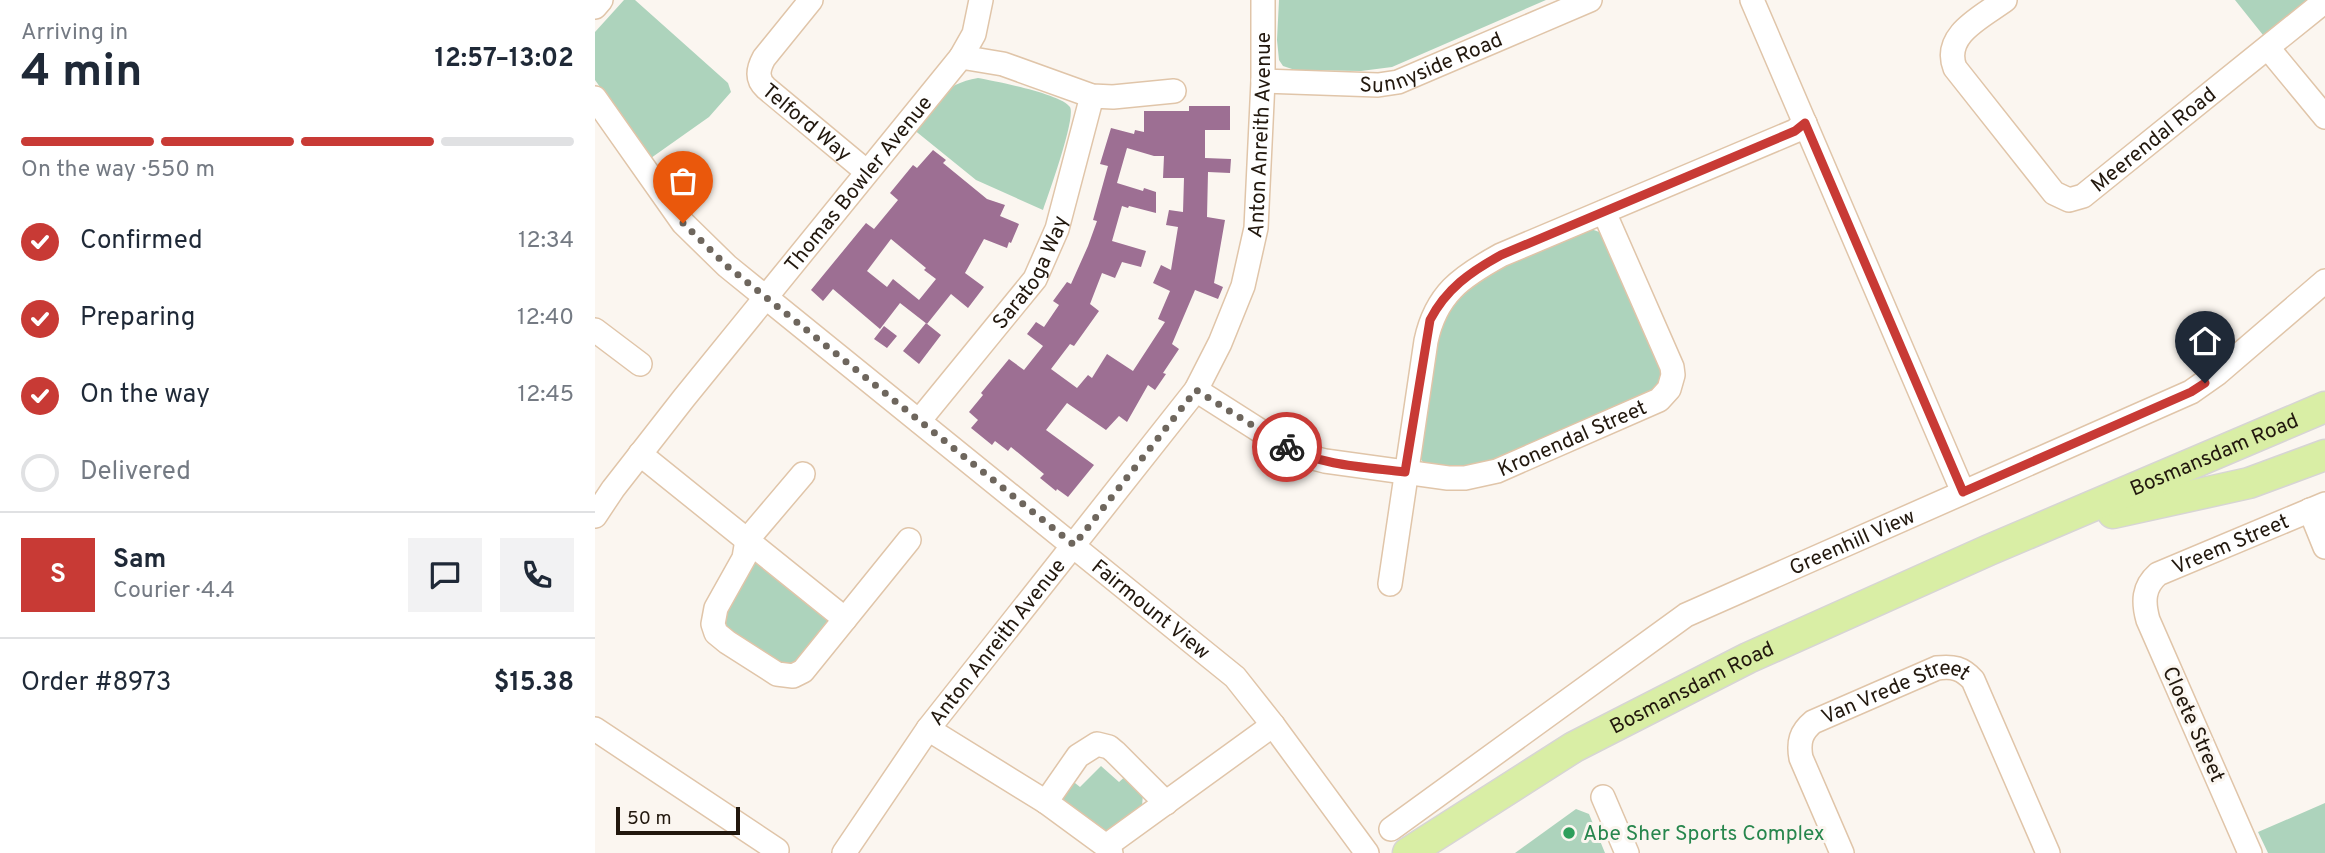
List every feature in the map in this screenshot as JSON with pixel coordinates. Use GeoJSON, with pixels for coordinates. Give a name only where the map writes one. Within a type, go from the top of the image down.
{"type":"FeatureCollection","features":[{"type":"Feature","properties":{"kind":"main road","name":"Bosmansdam Road"},"geometry":{"type":"LineString","coordinates":[[1400,841],[1574,747],[1748,658],[1989,550],[2325,407]]}},
{"type":"Feature","properties":{"kind":"main road","name":"Bosmansdam Road"},"geometry":{"type":"LineString","coordinates":[[1989,550],[2119,511],[2249,483],[2325,455]]}},
{"type":"Feature","properties":{"kind":"street"},"geometry":{"type":"LineString","coordinates":[[595,7],[601,0]]}},
{"type":"Feature","properties":{"kind":"street","name":"Telford Way"},"geometry":{"type":"LineString","coordinates":[[811,0],[760,65],[761,84],[867,172]]}},
{"type":"Feature","properties":{"kind":"street"},"geometry":{"type":"LineString","coordinates":[[981,0],[974,34],[961,57],[1003,64],[1092,96],[1113,97],[1174,91]]}},
{"type":"Feature","properties":{"kind":"street","name":"Anton Anreith Avenue"},"geometry":{"type":"LineString","coordinates":[[845,853],[928,729],[1196,390],[1220,343],[1243,286],[1256,228],[1263,81],[1263,0]]}},
{"type":"Feature","properties":{"kind":"street","name":"Sunnyside Road"},"geometry":{"type":"LineString","coordinates":[[1263,81],[1378,85],[1398,82],[1590,0]]}},
{"type":"Feature","properties":{"kind":"street"},"geometry":{"type":"LineString","coordinates":[[1752,0],[1963,492]]}},
{"type":"Feature","properties":{"kind":"street","name":"Meerendal Road"},"geometry":{"type":"LineString","coordinates":[[2005,0],[1958,36],[1953,45],[1955,68],[2054,193],[2069,200],[2083,196],[2325,1]]}},
{"type":"Feature","properties":{"kind":"street"},"geometry":{"type":"LineString","coordinates":[[2268,48],[2325,117]]}},
{"type":"Feature","properties":{"kind":"street","name":"Thomas Bowler Avenue"},"geometry":{"type":"LineString","coordinates":[[595,516],[640,454],[961,57]]}},
{"type":"Feature","properties":{"kind":"street","name":"Saratoga Way"},"geometry":{"type":"LineString","coordinates":[[919,421],[1035,279],[1057,229],[1092,96]]}},
{"type":"Feature","properties":{"kind":"street","name":"Fairmount View"},"geometry":{"type":"LineString","coordinates":[[595,98],[683,223],[727,266],[1235,677],[1273,724],[1367,853]]}},
{"type":"Feature","properties":{"kind":"street"},"geometry":{"type":"LineString","coordinates":[[1390,584],[1430,320],[1451,288],[1476,268],[1501,255],[1795,131],[1805,123]]}},
{"type":"Feature","properties":{"kind":"street","name":"Kronendal Street"},"geometry":{"type":"LineString","coordinates":[[1196,390],[1302,455],[1325,461],[1465,478],[1497,471],[1658,400],[1666,394],[1672,382],[1672,367],[1604,212]]}},
{"type":"Feature","properties":{"kind":"street","name":"Greenhill View"},"geometry":{"type":"LineString","coordinates":[[1400,841],[1686,615],[2191,392],[2218,373],[2325,281]]}},
{"type":"Feature","properties":{"kind":"street"},"geometry":{"type":"LineString","coordinates":[[595,330],[640,364]]}},
{"type":"Feature","properties":{"kind":"street"},"geometry":{"type":"LineString","coordinates":[[640,454],[845,619]]}},
{"type":"Feature","properties":{"kind":"street"},"geometry":{"type":"LineString","coordinates":[[803,474],[747,540],[744,558],[713,617],[714,629],[727,642],[778,674],[793,676],[803,671],[909,540]]}},
{"type":"Feature","properties":{"kind":"street"},"geometry":{"type":"LineString","coordinates":[[2317,507],[2325,547]]}},
{"type":"Feature","properties":{"kind":"street","name":"Vreem Street"},"geometry":{"type":"LineString","coordinates":[[2145,594],[2147,585],[2158,574],[2317,507]]}},
{"type":"Feature","properties":{"kind":"street","name":"Cloete Street"},"geometry":{"type":"LineString","coordinates":[[2145,594],[2148,620],[2250,853]]}},
{"type":"Feature","properties":{"kind":"street","name":"Van Vrede Street"},"geometry":{"type":"LineString","coordinates":[[1842,853],[1801,758],[1800,741],[1803,733],[1813,722],[1937,668],[1947,667],[1965,672],[1973,680],[2048,853]]}},
{"type":"Feature","properties":{"kind":"street"},"geometry":{"type":"LineString","coordinates":[[928,729],[1046,802],[1109,849],[1273,724]]}},
{"type":"Feature","properties":{"kind":"street"},"geometry":{"type":"LineString","coordinates":[[595,729],[777,850]]}},
{"type":"Feature","properties":{"kind":"street"},"geometry":{"type":"LineString","coordinates":[[1046,802],[1078,756],[1085,749],[1097,744],[1109,747],[1115,752],[1166,803]]}},
{"type":"Feature","properties":{"kind":"street"},"geometry":{"type":"LineString","coordinates":[[1603,797],[1627,853]]}},
{"type":"Feature","properties":{"kind":"green space"},"geometry":{"type":"Polygon","coordinates":[[[624,0],[635,0],[728,83],[731,92],[709,117],[651,158],[595,80],[595,32],[624,0]]]}},
{"type":"Feature","properties":{"kind":"green space"},"geometry":{"type":"Polygon","coordinates":[[[1279,0],[1546,0],[1392,67],[1361,71],[1295,70],[1283,66],[1279,60],[1277,40],[1279,0]]]}},
{"type":"Feature","properties":{"kind":"green space"},"geometry":{"type":"Polygon","coordinates":[[[2235,0],[2316,0],[2267,40],[2235,0]]]}},
{"type":"Feature","properties":{"kind":"green space"},"geometry":{"type":"Polygon","coordinates":[[[978,78],[1055,97],[1070,107],[1066,140],[1043,210],[976,180],[913,129],[947,90],[978,78]]]}},
{"type":"Feature","properties":{"kind":"green space"},"geometry":{"type":"Polygon","coordinates":[[[1591,229],[1602,233],[1664,371],[1660,389],[1476,470],[1425,465],[1418,455],[1435,332],[1447,306],[1490,270],[1591,229]]]}},
{"type":"Feature","properties":{"kind":"green space"},"geometry":{"type":"Polygon","coordinates":[[[757,559],[830,620],[791,670],[724,631],[721,613],[748,563],[757,559]]]}},
{"type":"Feature","properties":{"kind":"green space"},"geometry":{"type":"Polygon","coordinates":[[[1101,766],[1119,782],[1129,773],[1143,794],[1142,806],[1116,829],[1106,832],[1062,801],[1061,796],[1070,779],[1080,787],[1101,766]]]}},
{"type":"Feature","properties":{"kind":"green space"},"geometry":{"type":"Polygon","coordinates":[[[2325,803],[2325,853],[2268,853],[2258,832],[2325,803]]]}},
{"type":"Feature","properties":{"kind":"green space","name":"Abe Sher Sports Complex"},"geometry":{"type":"Polygon","coordinates":[[[1576,809],[1589,814],[1605,853],[1515,853],[1576,809]]]}},
{"type":"Feature","properties":{"kind":"building"},"geometry":{"type":"Polygon","coordinates":[[[1189,106],[1230,106],[1230,130],[1205,130],[1205,158],[1231,159],[1230,173],[1208,172],[1207,217],[1225,220],[1214,283],[1223,287],[1218,299],[1195,290],[1172,344],[1179,349],[1155,390],[1148,385],[1127,422],[1119,416],[1106,430],[1067,403],[1046,430],[1094,465],[1068,497],[1040,478],[1044,474],[1011,447],[1008,451],[995,441],[992,445],[971,428],[978,420],[969,412],[1009,359],[1024,370],[1043,346],[1027,334],[1036,322],[1044,327],[1059,305],[1053,301],[1067,282],[1071,284],[1088,246],[1097,221],[1093,220],[1108,166],[1100,164],[1111,128],[1134,134],[1135,130],[1144,132],[1144,111],[1189,111],[1189,106]],[[1127,148],[1117,183],[1156,192],[1156,213],[1122,206],[1112,241],[1146,251],[1141,267],[1122,262],[1115,278],[1102,273],[1090,304],[1099,311],[1074,346],[1070,344],[1051,369],[1077,388],[1088,375],[1092,378],[1107,354],[1133,371],[1165,322],[1158,319],[1170,291],[1153,283],[1161,265],[1171,270],[1178,227],[1166,225],[1169,210],[1183,212],[1184,178],[1163,178],[1164,156],[1154,156],[1127,148]]]}},
{"type":"Feature","properties":{"kind":"building"},"geometry":{"type":"Polygon","coordinates":[[[933,150],[946,160],[943,163],[987,199],[1005,205],[1000,216],[1019,224],[1007,248],[984,239],[965,273],[984,287],[968,308],[951,294],[927,324],[900,303],[880,329],[833,289],[823,301],[811,290],[866,223],[874,229],[898,200],[890,193],[913,165],[917,168],[933,150]],[[891,239],[867,271],[887,287],[893,279],[919,300],[936,279],[924,270],[926,268],[891,239]]]}},
{"type":"Feature","properties":{"kind":"building"},"geometry":{"type":"Polygon","coordinates":[[[926,323],[941,335],[919,364],[903,351],[926,323]]]}},
{"type":"Feature","properties":{"kind":"building"},"geometry":{"type":"Polygon","coordinates":[[[884,326],[897,336],[887,348],[874,339],[884,326]]]}},
{"type":"Feature","properties":{"kind":"way so far"},"geometry":{"type":"LineString","coordinates":[[683,223],[727,266],[1074,545],[1196,390],[1287,447]]}},
{"type":"Feature","properties":{"kind":"place","name":"Abe Sher Sports Complex"},"geometry":{"type":"Point","coordinates":[1569,833]}},
{"type":"Feature","properties":{"kind":"route"},"geometry":{"type":"LineString","coordinates":[[1287,447],[1302,455],[1325,461],[1405,472],[1430,320],[1451,288],[1476,268],[1501,255],[1795,131],[1805,123],[1963,492],[2191,392],[2205,383]]}}]}
